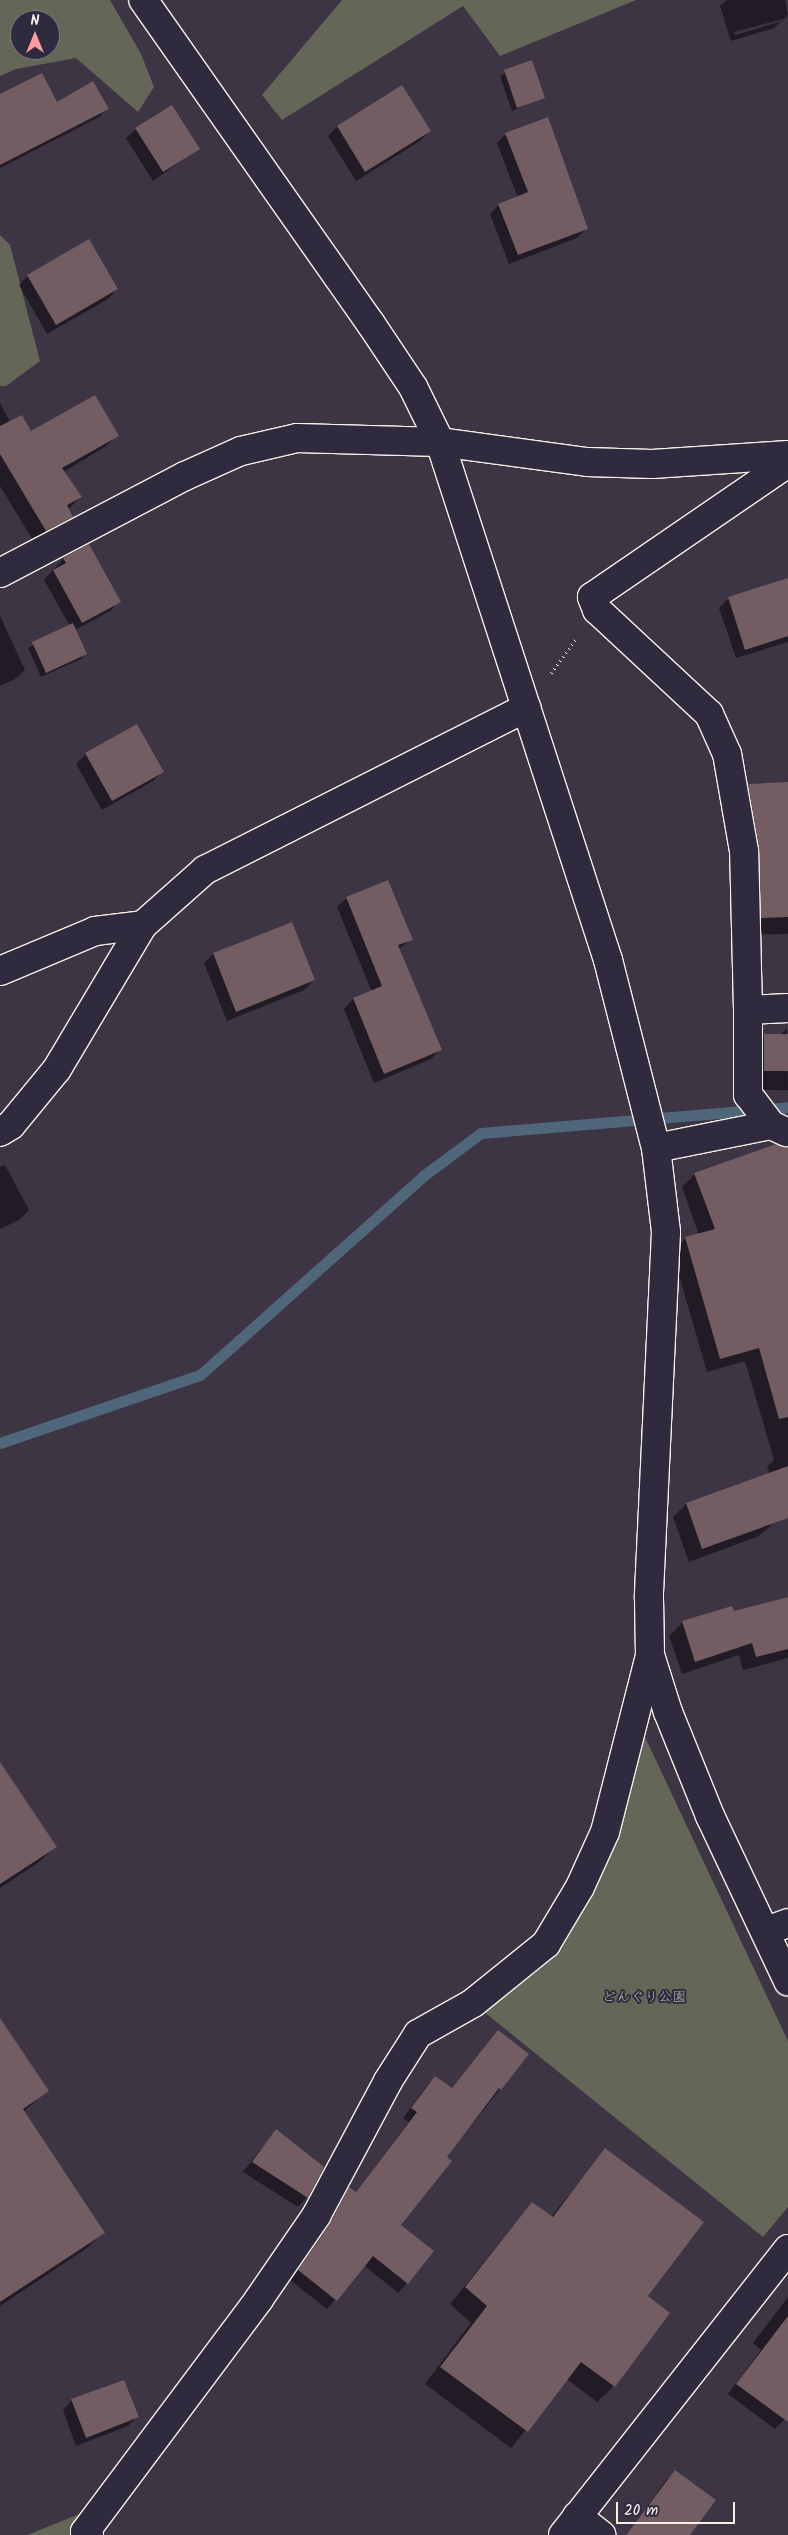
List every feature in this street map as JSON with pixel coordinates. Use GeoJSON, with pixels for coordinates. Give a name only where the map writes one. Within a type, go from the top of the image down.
{"type":"FeatureCollection","features":[{"type":"Feature","properties":{"kind":"street"},"geometry":{"type":"LineString","coordinates":[[88,2535],[85,2532],[254,2307],[316,2216],[388,2080],[418,2034],[473,2004],[546,1944],[580,1887],[605,1832],[650,1655],[649,1598],[666,1232],[656,1148],[608,960],[440,442],[413,387],[371,324],[143,0]]}},
{"type":"Feature","properties":{"kind":"street"},"geometry":{"type":"LineString","coordinates":[[0,573],[186,476],[241,451],[297,438],[440,442],[587,462],[652,464],[788,455]]}},
{"type":"Feature","properties":{"kind":"street"},"geometry":{"type":"LineString","coordinates":[[779,1129],[748,1095],[744,851],[727,754],[709,714],[597,610],[592,597],[788,464]]}},
{"type":"Feature","properties":{"kind":"street"},"geometry":{"type":"LineString","coordinates":[[0,1132],[11,1125],[57,1069],[143,925],[205,870],[526,708]]}},
{"type":"Feature","properties":{"kind":"street"},"geometry":{"type":"LineString","coordinates":[[0,971],[96,931],[143,925]]}},
{"type":"Feature","properties":{"kind":"street"},"geometry":{"type":"LineString","coordinates":[[748,1010],[788,1008]]}},
{"type":"Feature","properties":{"kind":"street"},"geometry":{"type":"LineString","coordinates":[[656,1148],[779,1129]]}},
{"type":"Feature","properties":{"kind":"street"},"geometry":{"type":"LineString","coordinates":[[650,1655],[668,1712],[710,1816],[777,1927],[788,1981]]}},
{"type":"Feature","properties":{"kind":"street"},"geometry":{"type":"LineString","coordinates":[[601,2535],[570,2526],[788,2249]]}},
{"type":"Feature","properties":{"kind":"path"},"geometry":{"type":"LineString","coordinates":[[526,708],[597,610]]}},
{"type":"Feature","properties":{"kind":"green space"},"geometry":{"type":"Polygon","coordinates":[[[0,0],[110,0],[141,54],[154,87],[138,112],[76,58],[16,69],[0,76],[0,0]]]}},
{"type":"Feature","properties":{"kind":"green space"},"geometry":{"type":"Polygon","coordinates":[[[342,0],[636,0],[500,56],[463,6],[282,120],[262,95],[342,0]]]}},
{"type":"Feature","properties":{"kind":"green space"},"geometry":{"type":"Polygon","coordinates":[[[0,235],[10,245],[40,361],[6,386],[0,386],[0,235]]]}},
{"type":"Feature","properties":{"kind":"green space","name":"どんぐり公園"},"geometry":{"type":"Polygon","coordinates":[[[645,1737],[788,2041],[788,2207],[763,2237],[473,2003],[546,1943],[631,1738],[645,1737]]]}},
{"type":"Feature","properties":{"kind":"green space"},"geometry":{"type":"Polygon","coordinates":[[[82,2513],[98,2535],[27,2535],[82,2513]]]}},
{"type":"Feature","properties":{"kind":"building"},"geometry":{"type":"Polygon","coordinates":[[[532,60],[545,98],[517,108],[504,70],[532,60]]]}},
{"type":"Feature","properties":{"kind":"building"},"geometry":{"type":"Polygon","coordinates":[[[42,73],[57,102],[93,81],[109,109],[0,165],[0,94],[42,73]]]}},
{"type":"Feature","properties":{"kind":"building"},"geometry":{"type":"Polygon","coordinates":[[[402,85],[431,131],[365,172],[337,126],[402,85]]]}},
{"type":"Feature","properties":{"kind":"building"},"geometry":{"type":"Polygon","coordinates":[[[172,105],[200,149],[163,172],[135,128],[172,105]]]}},
{"type":"Feature","properties":{"kind":"building"},"geometry":{"type":"Polygon","coordinates":[[[548,117],[588,229],[518,255],[498,204],[528,192],[505,133],[548,117]]]}},
{"type":"Feature","properties":{"kind":"building"},"geometry":{"type":"Polygon","coordinates":[[[89,239],[118,289],[56,325],[27,275],[89,239]]]}},
{"type":"Feature","properties":{"kind":"building"},"geometry":{"type":"Polygon","coordinates":[[[95,395],[119,436],[62,468],[82,497],[67,505],[73,517],[46,531],[0,454],[0,426],[22,415],[31,431],[95,395]]]}},
{"type":"Feature","properties":{"kind":"building"},"geometry":{"type":"Polygon","coordinates":[[[89,544],[121,602],[82,623],[53,570],[66,563],[63,558],[89,544]]]}},
{"type":"Feature","properties":{"kind":"building"},"geometry":{"type":"Polygon","coordinates":[[[788,578],[788,636],[745,650],[728,597],[788,578]]]}},
{"type":"Feature","properties":{"kind":"building"},"geometry":{"type":"Polygon","coordinates":[[[73,623],[87,654],[46,673],[32,642],[73,623]]]}},
{"type":"Feature","properties":{"kind":"building"},"geometry":{"type":"Polygon","coordinates":[[[137,724],[164,772],[112,801],[85,753],[137,724]]]}},
{"type":"Feature","properties":{"kind":"building"},"geometry":{"type":"Polygon","coordinates":[[[788,782],[788,917],[761,918],[759,848],[748,784],[788,782]]]}},
{"type":"Feature","properties":{"kind":"building"},"geometry":{"type":"Polygon","coordinates":[[[388,880],[413,940],[398,945],[442,1050],[384,1074],[353,998],[382,986],[346,897],[388,880]]]}},
{"type":"Feature","properties":{"kind":"building"},"geometry":{"type":"Polygon","coordinates":[[[292,922],[315,980],[236,1012],[213,953],[292,922]]]}},
{"type":"Feature","properties":{"kind":"building"},"geometry":{"type":"Polygon","coordinates":[[[764,1034],[788,1034],[788,1071],[764,1071],[764,1034]]]}},
{"type":"Feature","properties":{"kind":"building"},"geometry":{"type":"Polygon","coordinates":[[[776,1144],[788,1147],[788,1417],[779,1419],[759,1348],[720,1359],[685,1237],[715,1229],[694,1173],[776,1144]]]}},
{"type":"Feature","properties":{"kind":"building"},"geometry":{"type":"Polygon","coordinates":[[[788,1466],[788,1518],[702,1549],[686,1503],[788,1466]]]}},
{"type":"Feature","properties":{"kind":"building"},"geometry":{"type":"Polygon","coordinates":[[[788,1597],[788,1649],[756,1657],[752,1643],[695,1662],[682,1621],[732,1606],[734,1611],[788,1597]]]}},
{"type":"Feature","properties":{"kind":"building"},"geometry":{"type":"Polygon","coordinates":[[[0,1762],[57,1847],[0,1884],[0,1762]]]}},
{"type":"Feature","properties":{"kind":"building"},"geometry":{"type":"Polygon","coordinates":[[[0,2018],[49,2091],[23,2109],[105,2233],[0,2302],[0,2018]]]}},
{"type":"Feature","properties":{"kind":"building"},"geometry":{"type":"Polygon","coordinates":[[[498,2030],[529,2054],[501,2090],[499,2088],[447,2157],[452,2161],[401,2225],[434,2251],[408,2284],[373,2256],[337,2301],[298,2270],[329,2225],[349,2187],[356,2192],[417,2112],[411,2108],[435,2076],[452,2088],[498,2030]]]}},
{"type":"Feature","properties":{"kind":"building"},"geometry":{"type":"Polygon","coordinates":[[[276,2129],[324,2167],[308,2198],[252,2162],[276,2129]]]}},
{"type":"Feature","properties":{"kind":"building"},"geometry":{"type":"Polygon","coordinates":[[[605,2148],[704,2222],[648,2296],[670,2313],[615,2387],[581,2362],[528,2432],[440,2367],[487,2306],[465,2287],[532,2202],[553,2217],[605,2148]]]}},
{"type":"Feature","properties":{"kind":"building"},"geometry":{"type":"Polygon","coordinates":[[[788,2316],[788,2422],[736,2384],[788,2316]]]}},
{"type":"Feature","properties":{"kind":"building"},"geometry":{"type":"Polygon","coordinates":[[[124,2380],[139,2417],[86,2438],[71,2399],[124,2380]]]}},
{"type":"Feature","properties":{"kind":"building"},"geometry":{"type":"Polygon","coordinates":[[[675,2470],[716,2500],[690,2535],[626,2535],[675,2470]]]}},
{"type":"Feature","properties":{"kind":"waterway"},"geometry":{"type":"LineString","coordinates":[[0,1443],[200,1375],[423,1176],[481,1133],[788,1107]]}}]}
